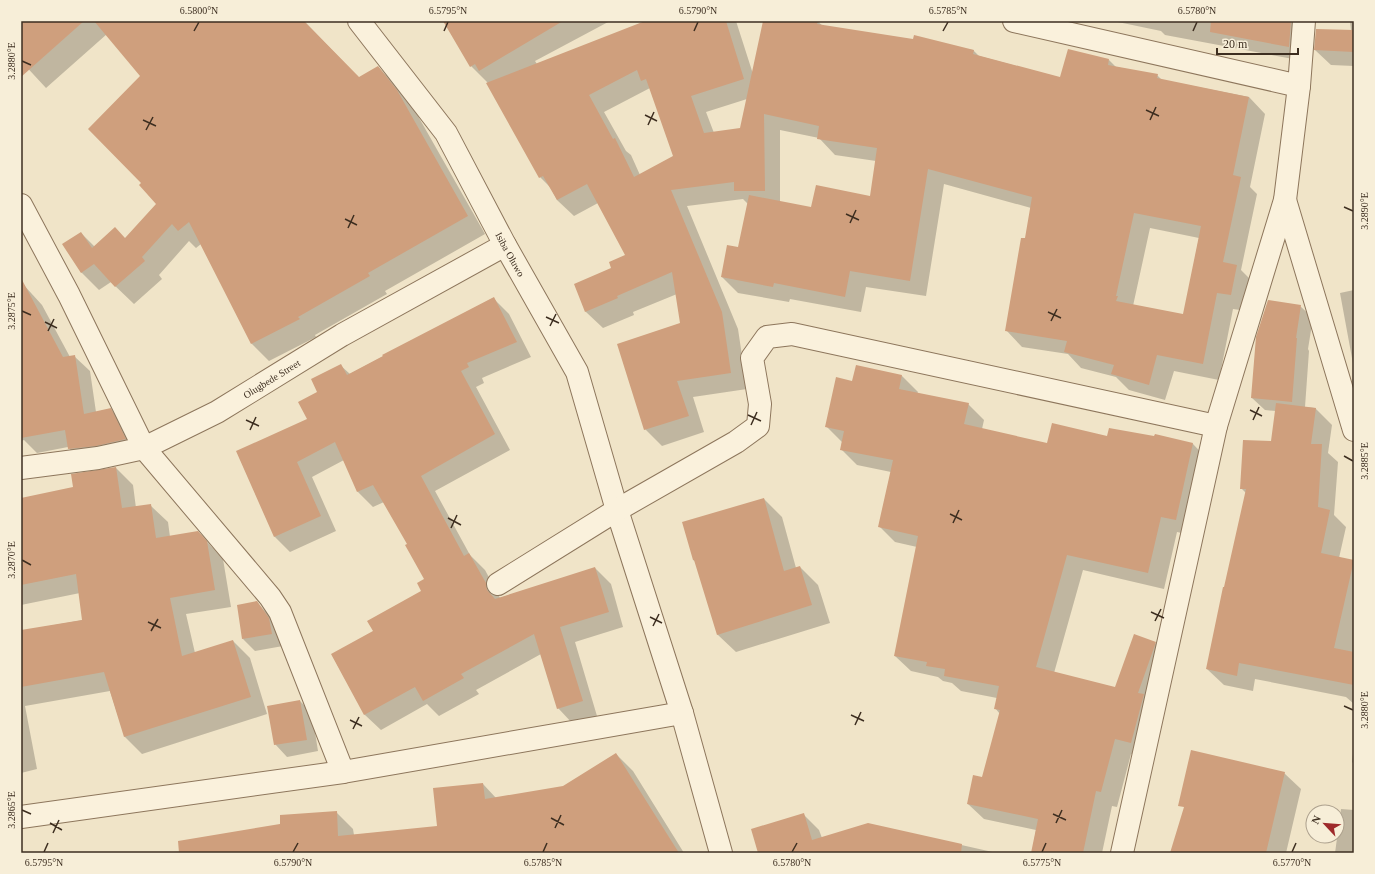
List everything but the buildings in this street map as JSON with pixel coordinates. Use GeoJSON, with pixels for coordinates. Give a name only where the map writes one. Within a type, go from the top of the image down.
{"type":"FeatureCollection","features":[{"type":"Feature","properties":{"kind":"street","name":"Isiba Oluwo"},"geometry":{"type":"LineString","coordinates":[[359,21],[446,133],[505,245],[577,372],[617,510],[682,712],[721,853]]}},
{"type":"Feature","properties":{"kind":"street"},"geometry":{"type":"LineString","coordinates":[[1014,21],[1299,86]]}},
{"type":"Feature","properties":{"kind":"street"},"geometry":{"type":"LineString","coordinates":[[1122,853],[1216,426],[1285,200],[1299,86],[1304,21]]}},
{"type":"Feature","properties":{"kind":"street"},"geometry":{"type":"LineString","coordinates":[[1285,200],[1354,430]]}},
{"type":"Feature","properties":{"kind":"street"},"geometry":{"type":"LineString","coordinates":[[21,205],[69,295],[144,448],[270,597],[280,612],[343,772]]}},
{"type":"Feature","properties":{"kind":"street","name":"Olugbede Street"},"geometry":{"type":"LineString","coordinates":[[21,468],[98,458],[144,448],[217,412],[342,335],[505,245]]}},
{"type":"Feature","properties":{"kind":"street"},"geometry":{"type":"LineString","coordinates":[[498,584],[617,510],[736,442],[758,426],[760,404],[752,358],[767,337],[792,334],[1216,426]]}},
{"type":"Feature","properties":{"kind":"street"},"geometry":{"type":"LineString","coordinates":[[21,817],[343,772],[682,712]]}}]}
